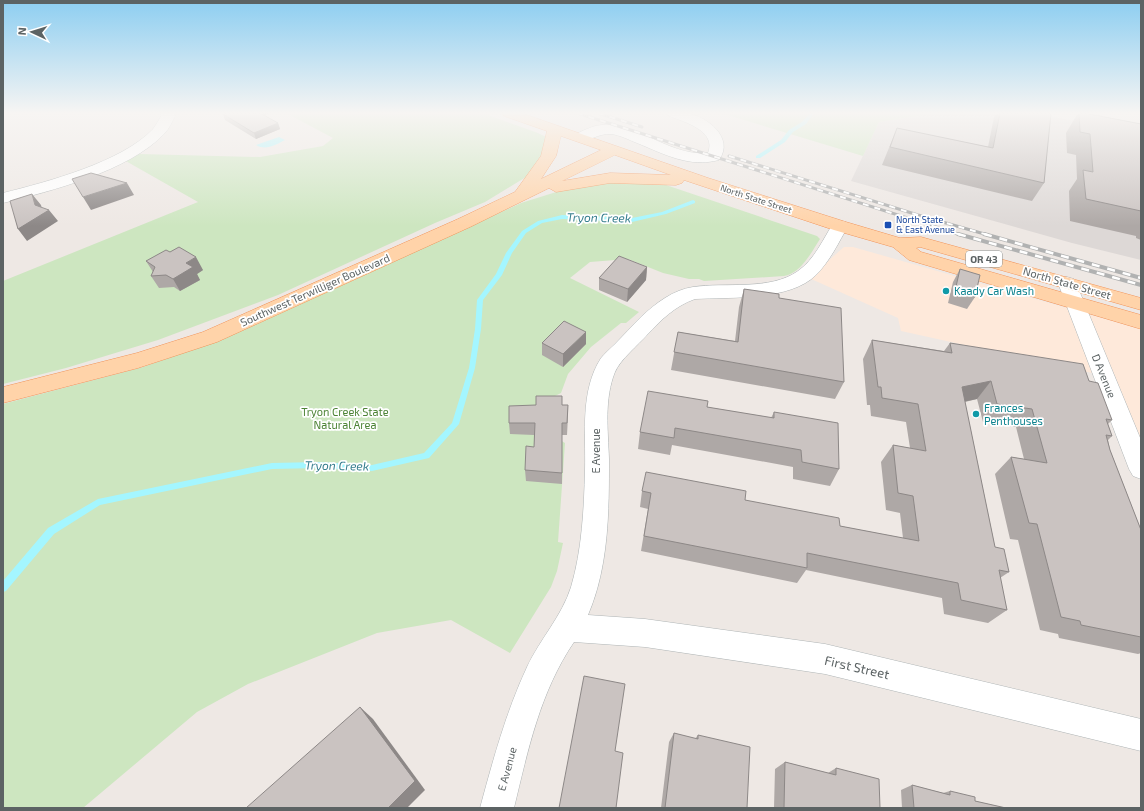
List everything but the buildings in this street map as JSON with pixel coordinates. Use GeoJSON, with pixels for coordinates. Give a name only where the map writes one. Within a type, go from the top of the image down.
{"type":"FeatureCollection","features":[{"type":"Feature","properties":{"kind":"main road"},"geometry":{"type":"LineString","coordinates":[[521,195],[552,151]]}},
{"type":"Feature","properties":{"kind":"main road","name":"Southwest Terwilliger Boulevard"},"geometry":{"type":"LineString","coordinates":[[3,395],[138,360],[210,337],[405,250],[612,151]]}},
{"type":"Feature","properties":{"kind":"main road","name":"North State Street"},"geometry":{"type":"LineString","coordinates":[[616,151],[702,181],[900,244],[915,256],[1141,322]]}},
{"type":"Feature","properties":{"kind":"main road"},"geometry":{"type":"LineString","coordinates":[[521,195],[573,183],[610,178],[702,181]]}},
{"type":"Feature","properties":{"kind":"main road","name":"North State Street"},"geometry":{"type":"LineString","coordinates":[[900,244],[921,242],[1141,304]]}},
{"type":"Feature","properties":{"kind":"street"},"geometry":{"type":"LineString","coordinates":[[3,198],[63,181],[116,160],[132,151]]}},
{"type":"Feature","properties":{"kind":"street"},"geometry":{"type":"LineString","coordinates":[[670,151],[687,157],[709,158],[716,154],[717,151]]}},
{"type":"Feature","properties":{"kind":"street","name":"E Avenue"},"geometry":{"type":"LineString","coordinates":[[497,808],[515,739],[528,702],[546,659],[578,607],[590,564],[596,486],[597,399],[602,375],[610,361],[652,319],[670,303],[681,297],[693,293],[778,287],[797,281],[813,268],[840,226]]}},
{"type":"Feature","properties":{"kind":"street","name":"D Avenue"},"geometry":{"type":"LineString","coordinates":[[1068,283],[1141,469]]}},
{"type":"Feature","properties":{"kind":"street","name":"First Street"},"geometry":{"type":"LineString","coordinates":[[567,627],[644,633],[825,659],[1141,735]]}},
{"type":"Feature","properties":{"kind":"shaded area"},"geometry":{"type":"Polygon","coordinates":[[[865,151],[1141,151],[1141,260],[1072,243],[851,181],[865,151]]]}},
{"type":"Feature","properties":{"kind":"shaded area"},"geometry":{"type":"Polygon","coordinates":[[[844,247],[853,247],[1141,329],[1141,440],[1115,378],[901,331],[898,318],[809,278],[844,247]]]}},
{"type":"Feature","properties":{"kind":"green space"},"geometry":{"type":"Polygon","coordinates":[[[295,151],[546,151],[531,174],[485,202],[435,223],[278,295],[158,340],[66,368],[3,384],[3,281],[198,202],[124,160],[139,154],[260,157],[295,151]]]}},
{"type":"Feature","properties":{"kind":"green space"},"geometry":{"type":"Polygon","coordinates":[[[846,151],[865,151],[863,156],[846,151]]]}},
{"type":"Feature","properties":{"kind":"green space","name":"Tryon Creek State Natural Area"},"geometry":{"type":"Polygon","coordinates":[[[613,182],[663,184],[817,236],[820,239],[805,262],[796,271],[784,276],[704,281],[663,273],[628,259],[590,262],[570,278],[639,312],[626,323],[621,323],[591,347],[568,374],[561,393],[535,406],[545,431],[565,443],[558,542],[563,543],[557,571],[551,587],[510,653],[451,620],[377,633],[248,684],[197,712],[83,808],[3,808],[3,404],[143,367],[222,339],[521,203],[569,188],[613,182]]]}},
{"type":"Feature","properties":{"kind":"waterway","name":"Tryon Creek"},"geometry":{"type":"LineString","coordinates":[[758,157],[768,151]]}},
{"type":"Feature","properties":{"kind":"waterway","name":"Tryon Creek"},"geometry":{"type":"LineString","coordinates":[[3,588],[51,531],[98,502],[272,466],[318,465],[372,468],[426,456],[455,424],[472,368],[478,329],[480,300],[499,275],[509,253],[524,232],[540,222],[562,217],[632,220],[664,213],[693,202]]}},
{"type":"Feature","properties":{"kind":"railway"},"geometry":{"type":"LineString","coordinates":[[696,151],[961,235]]}},
{"type":"Feature","properties":{"kind":"railway"},"geometry":{"type":"LineString","coordinates":[[729,156],[918,215],[988,235]]}},
{"type":"Feature","properties":{"kind":"railway"},"geometry":{"type":"LineString","coordinates":[[958,234],[1141,285]]}},
{"type":"Feature","properties":{"kind":"railway"},"geometry":{"type":"LineString","coordinates":[[984,234],[1141,278]]}},
{"type":"Feature","properties":{"kind":"place","name":"North State & East Avenue"},"geometry":{"type":"Point","coordinates":[888,225]}},
{"type":"Feature","properties":{"kind":"place","name":"Kaady Car Wash"},"geometry":{"type":"Point","coordinates":[946,291]}},
{"type":"Feature","properties":{"kind":"place","name":"Frances Penthouses"},"geometry":{"type":"Point","coordinates":[976,414]}}]}
